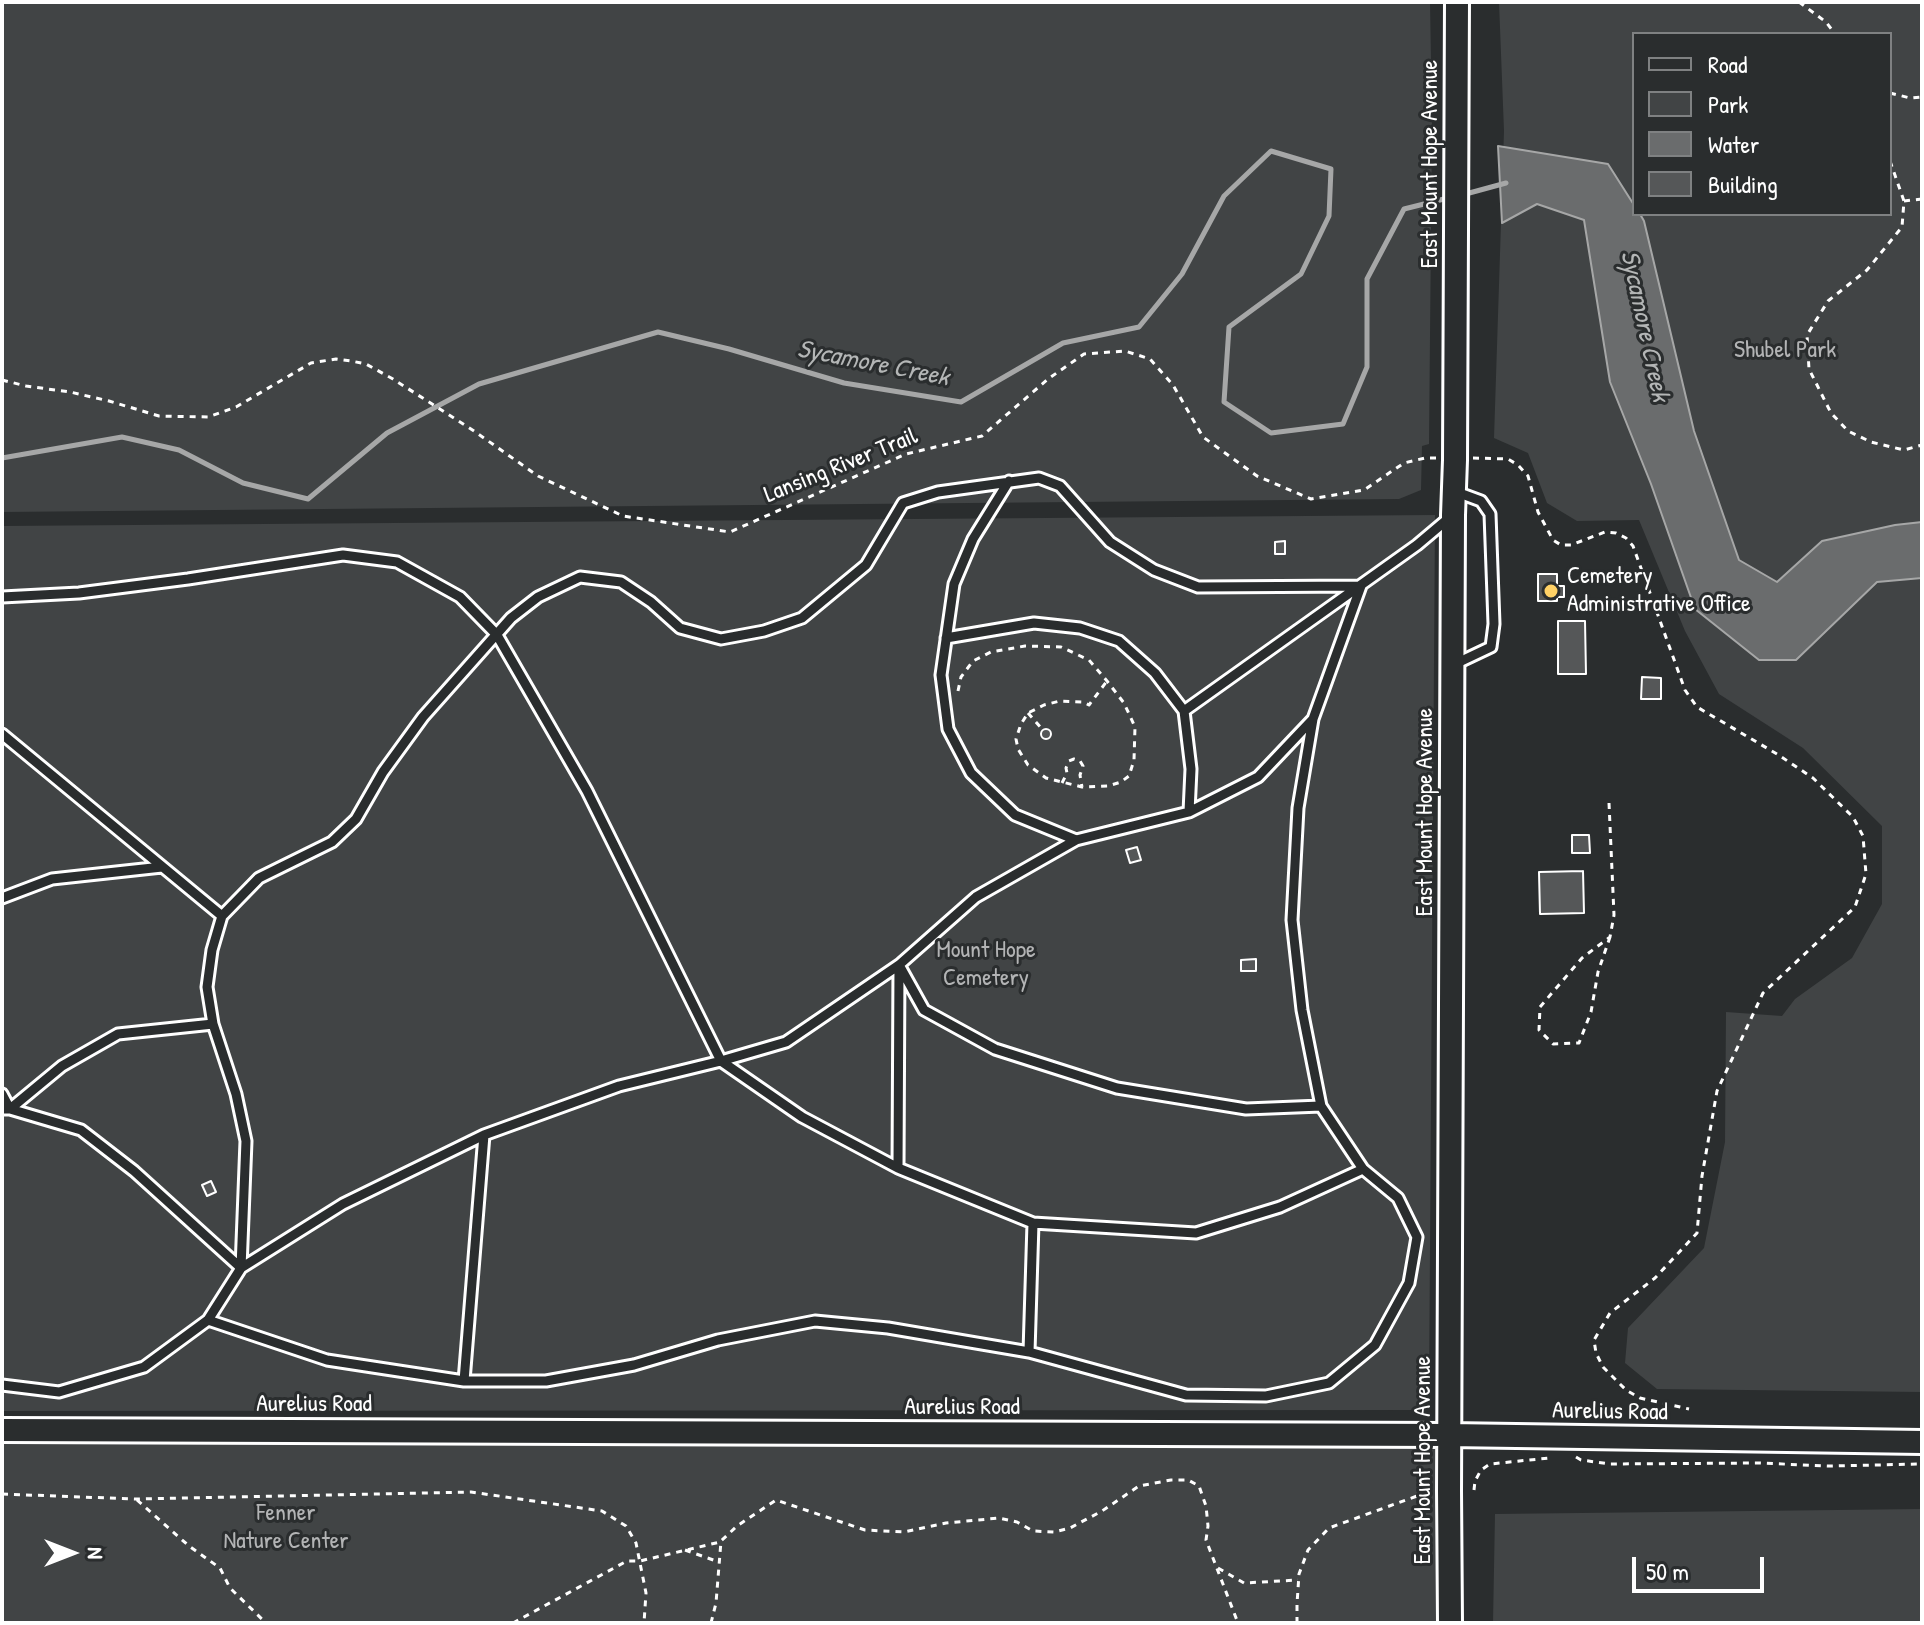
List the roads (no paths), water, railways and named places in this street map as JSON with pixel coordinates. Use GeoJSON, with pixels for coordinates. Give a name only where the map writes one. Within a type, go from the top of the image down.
{"type":"FeatureCollection","features":[{"type":"Feature","properties":{"kind":"street","name":"East Mount Hope Avenue"},"geometry":{"type":"LineString","coordinates":[[1450,1623],[1457,2]]}},
{"type":"Feature","properties":{"kind":"street","name":"Aurelius Road"},"geometry":{"type":"LineString","coordinates":[[2,1430],[1449,1435],[1922,1442]]}},
{"type":"Feature","properties":{"kind":"lane"},"geometry":{"type":"LineString","coordinates":[[241,1268],[246,1141],[236,1094],[213,1024],[207,987],[212,950],[222,916],[259,878],[332,842],[356,819],[383,772],[423,717],[511,618],[538,597],[580,577],[621,582],[651,602],[680,628],[721,639],[764,631],[802,618],[866,565],[903,503],[938,492],[1039,478],[1060,486],[1110,542],[1154,570],[1198,587],[1361,586]]}},
{"type":"Feature","properties":{"kind":"lane"},"geometry":{"type":"LineString","coordinates":[[1009,481],[973,539],[954,584],[941,675],[948,729],[971,773],[1015,815],[1076,840]]}},
{"type":"Feature","properties":{"kind":"lane"},"geometry":{"type":"LineString","coordinates":[[1453,665],[1491,647],[1494,624],[1490,514],[1481,501],[1454,491]]}},
{"type":"Feature","properties":{"kind":"lane"},"geometry":{"type":"LineString","coordinates":[[1184,711],[1361,586],[1453,515]]}},
{"type":"Feature","properties":{"kind":"lane"},"geometry":{"type":"LineString","coordinates":[[2,597],[79,593],[343,555],[397,562],[460,597],[497,635],[587,791],[721,1061],[802,1117],[898,1168],[1033,1223],[1196,1233],[1280,1207],[1363,1169]]}},
{"type":"Feature","properties":{"kind":"lane"},"geometry":{"type":"LineString","coordinates":[[208,1320],[327,1360],[464,1381],[546,1381],[634,1365],[718,1340],[815,1321],[888,1328],[1029,1352],[1186,1395],[1266,1396],[1329,1383],[1375,1345],[1409,1283],[1417,1237],[1398,1198],[1363,1169],[1321,1106],[1302,1010],[1292,920],[1298,808],[1313,719],[1361,586]]}},
{"type":"Feature","properties":{"kind":"lane"},"geometry":{"type":"LineString","coordinates":[[946,638],[1034,623],[1080,628],[1119,641],[1155,673],[1184,711],[1191,769],[1189,812]]}},
{"type":"Feature","properties":{"kind":"lane"},"geometry":{"type":"LineString","coordinates":[[2,1385],[59,1392],[144,1367],[208,1320],[241,1268],[343,1204],[484,1135],[619,1086],[786,1042],[899,965],[976,897],[1076,840],[1189,812],[1258,777],[1313,719]]}},
{"type":"Feature","properties":{"kind":"lane"},"geometry":{"type":"LineString","coordinates":[[2,734],[222,916]]}},
{"type":"Feature","properties":{"kind":"lane"},"geometry":{"type":"LineString","coordinates":[[2,898],[52,879],[162,867]]}},
{"type":"Feature","properties":{"kind":"lane"},"geometry":{"type":"LineString","coordinates":[[899,965],[924,1010],[995,1049],[1117,1088],[1246,1109],[1321,1106]]}},
{"type":"Feature","properties":{"kind":"lane"},"geometry":{"type":"LineString","coordinates":[[898,1168],[899,965]]}},
{"type":"Feature","properties":{"kind":"lane"},"geometry":{"type":"LineString","coordinates":[[6,1109],[62,1066],[118,1034],[213,1024]]}},
{"type":"Feature","properties":{"kind":"lane"},"geometry":{"type":"LineString","coordinates":[[2,1094],[6,1109]]}},
{"type":"Feature","properties":{"kind":"lane"},"geometry":{"type":"LineString","coordinates":[[6,1109],[81,1130],[134,1171],[241,1268]]}},
{"type":"Feature","properties":{"kind":"lane"},"geometry":{"type":"LineString","coordinates":[[464,1381],[484,1135]]}},
{"type":"Feature","properties":{"kind":"lane"},"geometry":{"type":"LineString","coordinates":[[1029,1352],[1033,1223]]}},
{"type":"Feature","properties":{"kind":"water"},"geometry":{"type":"Polygon","coordinates":[[[1498,146],[1608,164],[1632,202],[1632,216],[1641,216],[1644,221],[1694,431],[1739,560],[1777,582],[1822,541],[1922,522],[1922,578],[1877,582],[1796,660],[1759,660],[1695,609],[1651,484],[1610,382],[1584,220],[1537,204],[1502,223],[1498,146]]]}},
{"type":"Feature","properties":{"kind":"waterway","name":"Sycamore Creek"},"geometry":{"type":"LineString","coordinates":[[2,458],[122,437],[179,450],[243,483],[308,499],[387,433],[479,384],[658,332],[844,383],[961,402],[1063,343],[1139,327],[1182,274],[1224,196],[1271,151],[1331,169],[1329,216],[1301,274],[1229,327],[1224,402],[1271,433],[1343,424],[1367,367],[1367,279],[1404,209],[1448,198]]}},
{"type":"Feature","properties":{"kind":"waterway","name":"Sycamore Creek"},"geometry":{"type":"LineString","coordinates":[[1462,195],[1506,183]]}},
{"type":"Feature","properties":{"kind":"place","name":"Cemetery Administrative Office"},"geometry":{"type":"Point","coordinates":[1551,591]}},
{"type":"Feature","properties":{"kind":"park label","name":"Shubel Park"},"geometry":{"type":"Point","coordinates":[1785,351]}},
{"type":"Feature","properties":{"kind":"park label","name":"Mount Hope Cemetery"},"geometry":{"type":"Point","coordinates":[986,965]}},
{"type":"Feature","properties":{"kind":"park label","name":"Fenner Nature Center"},"geometry":{"type":"Point","coordinates":[286,1528]}}]}
